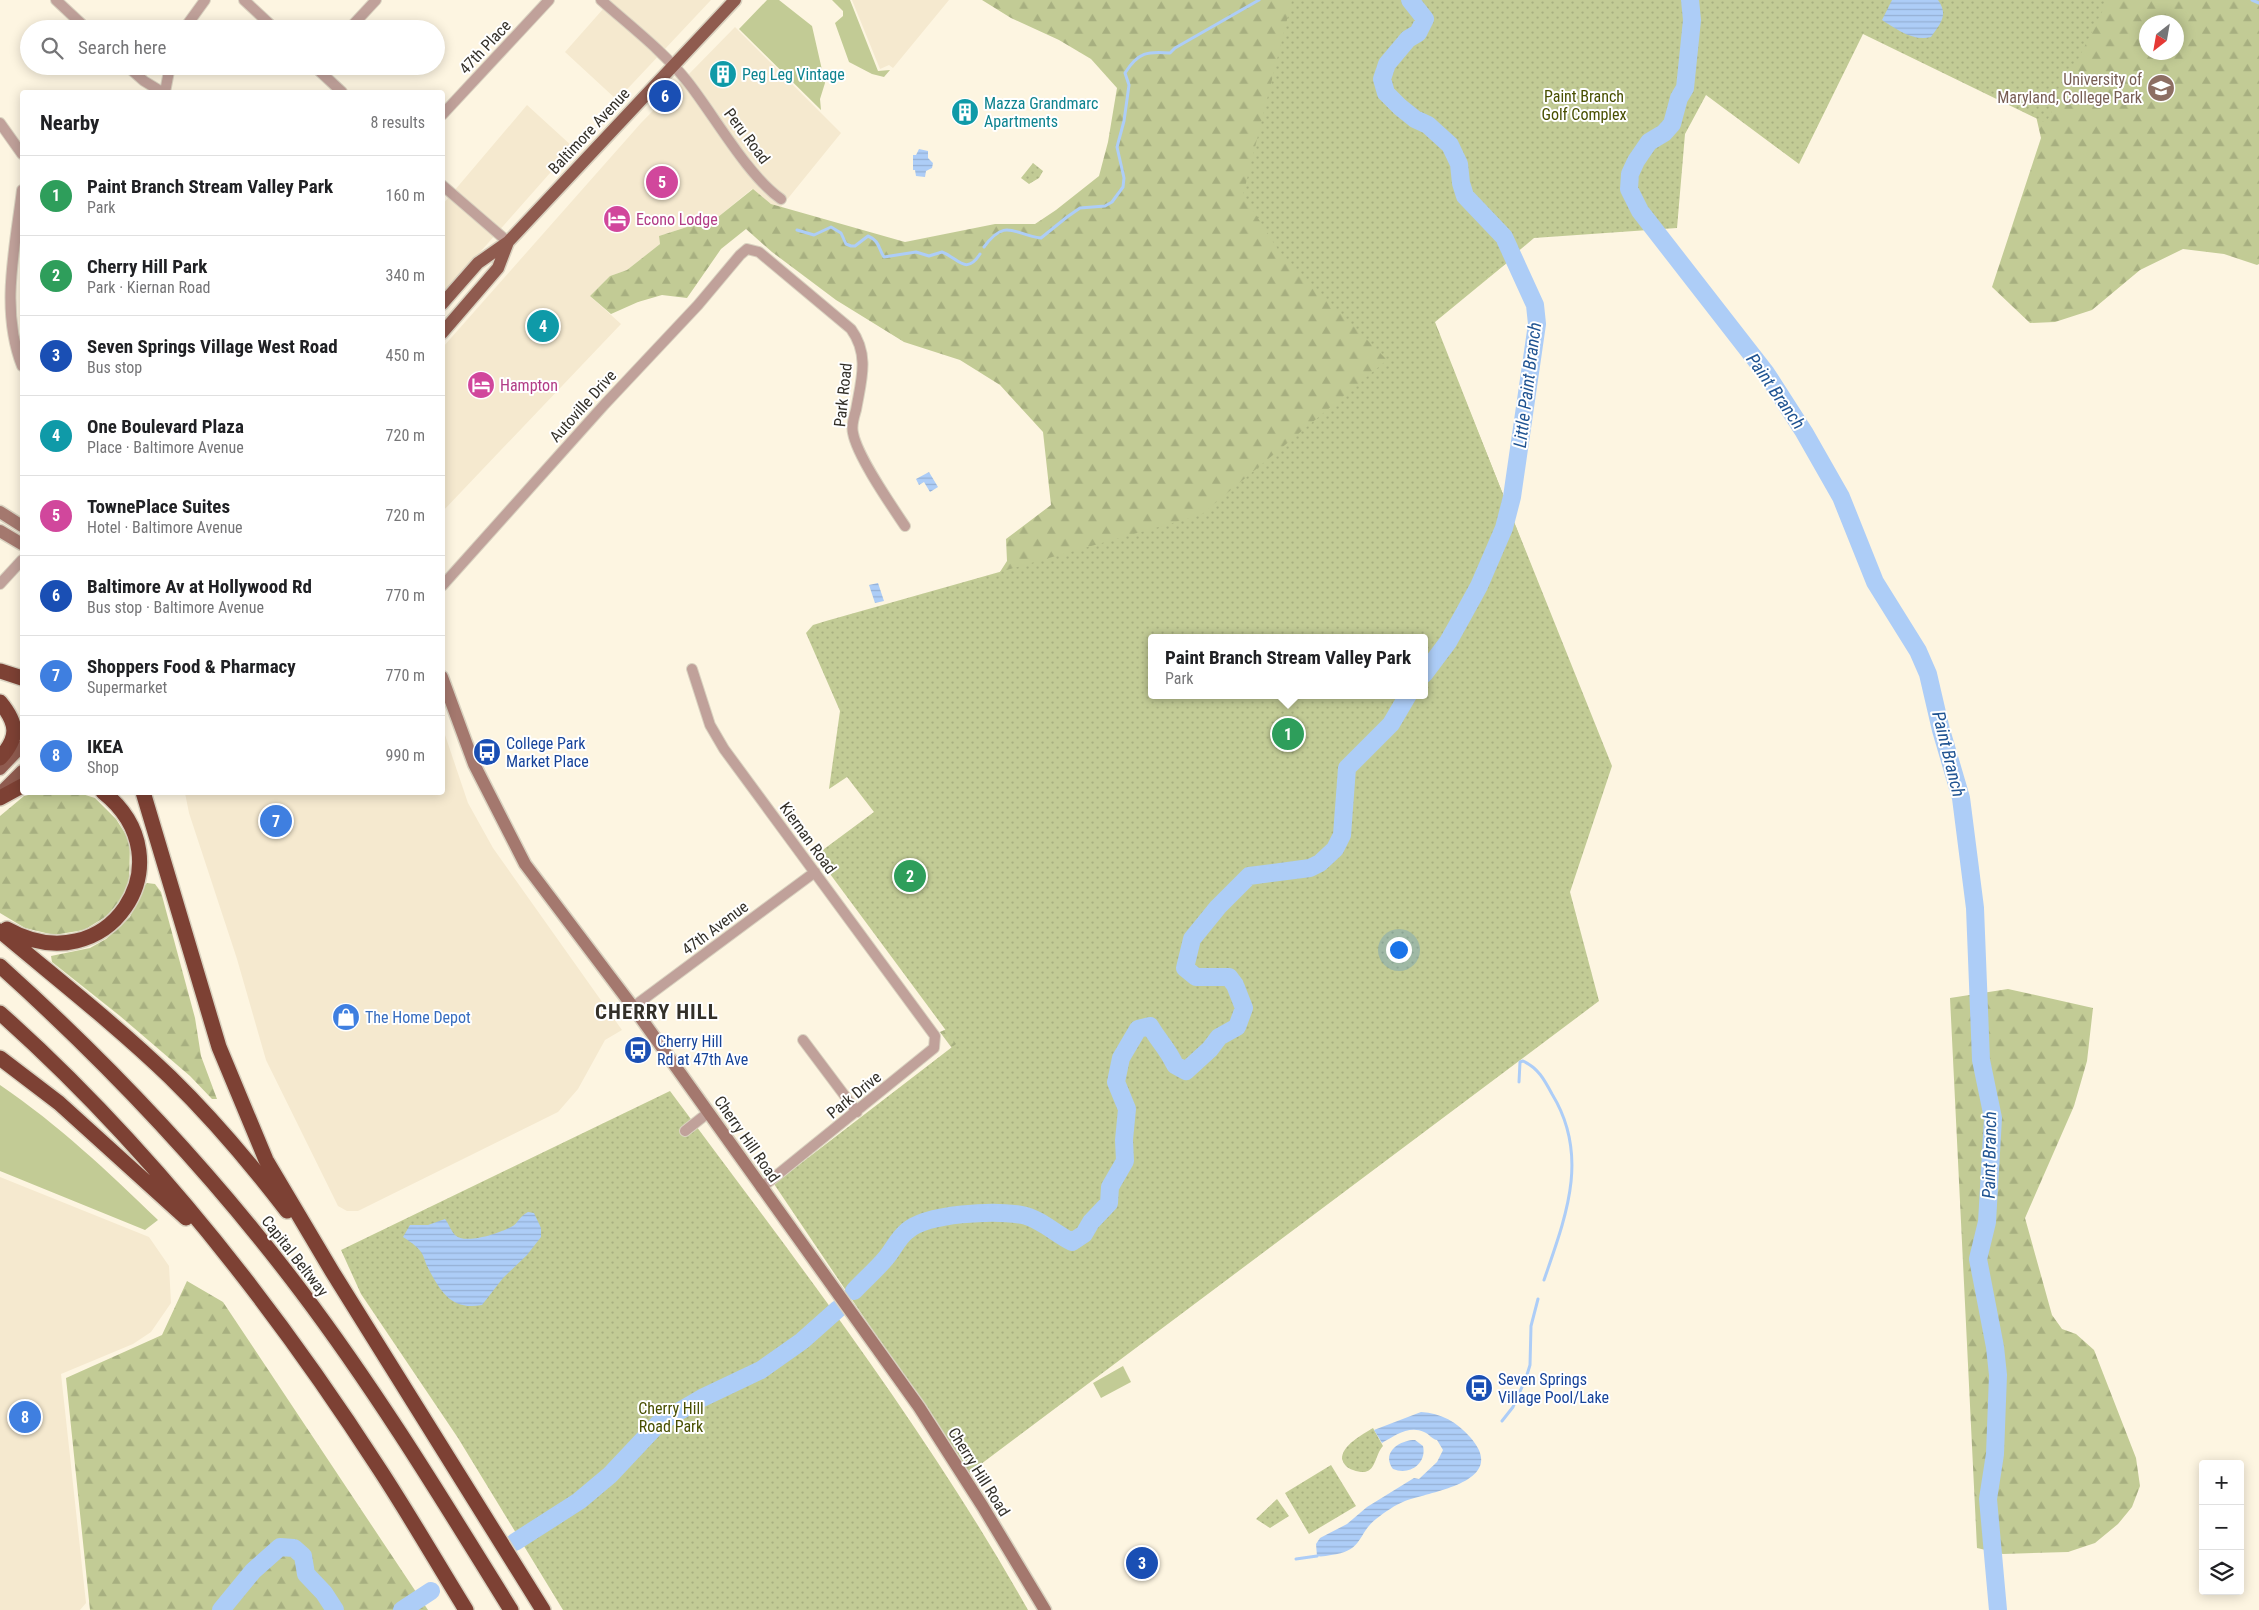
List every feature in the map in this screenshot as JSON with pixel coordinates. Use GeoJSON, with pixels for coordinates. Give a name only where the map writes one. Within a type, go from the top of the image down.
{"type":"FeatureCollection","features":[{"type":"Feature","properties":{"kind":"highway"},"geometry":{"type":"LineString","coordinates":[[0,670],[20,677]]}},
{"type":"Feature","properties":{"kind":"highway"},"geometry":{"type":"LineString","coordinates":[[0,702],[8,712],[15,729],[12,743],[0,758]]}},
{"type":"Feature","properties":{"kind":"highway"},"geometry":{"type":"LineString","coordinates":[[0,798],[20,787]]}},
{"type":"Feature","properties":{"kind":"highway"},"geometry":{"type":"LineString","coordinates":[[0,924],[22,937],[36,942],[52,944],[87,939],[115,921],[126,906],[138,875],[137,842],[132,827],[124,813],[106,795]]}},
{"type":"Feature","properties":{"kind":"highway"},"geometry":{"type":"LineString","coordinates":[[144,795],[218,1047],[266,1160],[333,1272],[543,1610]]}},
{"type":"Feature","properties":{"kind":"highway"},"geometry":{"type":"LineString","coordinates":[[0,931],[127,1038],[202,1110],[256,1172],[333,1272]]}},
{"type":"Feature","properties":{"kind":"highway","name":"Capital Beltway"},"geometry":{"type":"LineString","coordinates":[[0,966],[101,1061],[205,1171],[264,1243],[362,1375],[411,1449],[511,1610]]}},
{"type":"Feature","properties":{"kind":"highway"},"geometry":{"type":"LineString","coordinates":[[0,1014],[75,1085],[178,1194],[326,1389],[380,1470],[466,1610]]}},
{"type":"Feature","properties":{"kind":"highway"},"geometry":{"type":"LineString","coordinates":[[0,1058],[59,1103],[118,1155],[169,1201],[237,1270]]}},
{"type":"Feature","properties":{"kind":"main road","name":"Baltimore Avenue"},"geometry":{"type":"LineString","coordinates":[[445,301],[478,263],[508,242],[735,0]]}},
{"type":"Feature","properties":{"kind":"main road","name":"Baltimore Avenue"},"geometry":{"type":"LineString","coordinates":[[445,330],[498,268],[508,242]]}},
{"type":"Feature","properties":{"kind":"main road"},"geometry":{"type":"LineString","coordinates":[[0,512],[20,525]]}},
{"type":"Feature","properties":{"kind":"main road"},"geometry":{"type":"LineString","coordinates":[[0,531],[20,543]]}},
{"type":"Feature","properties":{"kind":"main road","name":"Cherry Hill Road"},"geometry":{"type":"LineString","coordinates":[[445,685],[474,764],[525,864],[633,1007],[919,1407],[983,1507],[1045,1610]]}},
{"type":"Feature","properties":{"kind":"main road"},"geometry":{"type":"LineString","coordinates":[[0,769],[20,748]]}},
{"type":"Feature","properties":{"kind":"main road"},"geometry":{"type":"LineString","coordinates":[[0,793],[20,773]]}},
{"type":"Feature","properties":{"kind":"street"},"geometry":{"type":"LineString","coordinates":[[56,0],[77,20]]}},
{"type":"Feature","properties":{"kind":"street"},"geometry":{"type":"LineString","coordinates":[[191,20],[205,0]]}},
{"type":"Feature","properties":{"kind":"street"},"geometry":{"type":"LineString","coordinates":[[244,0],[265,20]]}},
{"type":"Feature","properties":{"kind":"street"},"geometry":{"type":"LineString","coordinates":[[357,20],[376,0]]}},
{"type":"Feature","properties":{"kind":"street","name":"47th Place"},"geometry":{"type":"LineString","coordinates":[[445,112],[549,0]]}},
{"type":"Feature","properties":{"kind":"street","name":"Peru Road"},"geometry":{"type":"LineString","coordinates":[[601,0],[674,65],[749,166],[773,193],[782,199]]}},
{"type":"Feature","properties":{"kind":"street"},"geometry":{"type":"LineString","coordinates":[[137,75],[159,90]]}},
{"type":"Feature","properties":{"kind":"street"},"geometry":{"type":"LineString","coordinates":[[166,90],[169,75]]}},
{"type":"Feature","properties":{"kind":"street"},"geometry":{"type":"LineString","coordinates":[[324,75],[340,90]]}},
{"type":"Feature","properties":{"kind":"street"},"geometry":{"type":"LineString","coordinates":[[0,123],[20,151]]}},
{"type":"Feature","properties":{"kind":"street"},"geometry":{"type":"LineString","coordinates":[[445,188],[508,242]]}},
{"type":"Feature","properties":{"kind":"street"},"geometry":{"type":"LineString","coordinates":[[20,207],[9,312],[14,343],[20,360]]}},
{"type":"Feature","properties":{"kind":"street","name":"Park Road"},"geometry":{"type":"LineString","coordinates":[[747,249],[759,252],[851,329],[857,337],[863,350],[862,375],[853,433],[865,460],[905,526]]}},
{"type":"Feature","properties":{"kind":"street","name":"Autoville Drive"},"geometry":{"type":"LineString","coordinates":[[445,583],[747,249]]}},
{"type":"Feature","properties":{"kind":"street"},"geometry":{"type":"LineString","coordinates":[[0,584],[20,562]]}},
{"type":"Feature","properties":{"kind":"street","name":"Kiernan Road"},"geometry":{"type":"LineString","coordinates":[[692,669],[710,725],[724,749],[920,1015]]}},
{"type":"Feature","properties":{"kind":"street","name":"47th Avenue"},"geometry":{"type":"LineString","coordinates":[[633,1007],[815,872]]}},
{"type":"Feature","properties":{"kind":"street","name":"Park Drive"},"geometry":{"type":"LineString","coordinates":[[761,1188],[934,1048],[935,1036],[920,1015]]}},
{"type":"Feature","properties":{"kind":"street"},"geometry":{"type":"LineString","coordinates":[[803,1040],[857,1112]]}},
{"type":"Feature","properties":{"kind":"street"},"geometry":{"type":"LineString","coordinates":[[685,1130],[709,1112]]}},
{"type":"Feature","properties":{"kind":"shaded area"},"geometry":{"type":"Polygon","coordinates":[[[611,0],[711,0],[617,100],[565,52],[611,0]]]}},
{"type":"Feature","properties":{"kind":"shaded area"},"geometry":{"type":"Polygon","coordinates":[[[852,0],[949,0],[893,68],[889,65],[880,69],[852,0]]]}},
{"type":"Feature","properties":{"kind":"shaded area"},"geometry":{"type":"Polygon","coordinates":[[[735,27],[841,133],[781,207],[771,204],[752,189],[718,217],[659,236],[660,244],[627,270],[610,276],[590,296],[621,324],[445,509],[445,345],[641,123],[735,27]]]}},
{"type":"Feature","properties":{"kind":"shaded area"},"geometry":{"type":"Polygon","coordinates":[[[527,105],[573,147],[445,292],[445,202],[527,105]]]}},
{"type":"Feature","properties":{"kind":"shaded area"},"geometry":{"type":"Polygon","coordinates":[[[445,735],[468,803],[493,848],[622,1030],[605,1040],[578,1089],[558,1112],[358,1211],[347,1211],[338,1206],[266,1060],[237,959],[189,813],[185,795],[445,795],[445,735]]]}},
{"type":"Feature","properties":{"kind":"shaded area"},"geometry":{"type":"Polygon","coordinates":[[[0,1177],[149,1237],[169,1266],[171,1303],[151,1332],[133,1344],[61,1374],[86,1603],[80,1610],[0,1610],[0,1177]]]}},
{"type":"Feature","properties":{"kind":"green space"},"geometry":{"type":"Polygon","coordinates":[[[767,0],[779,0],[812,26],[825,83],[820,99],[821,110],[739,29],[767,0]]]}},
{"type":"Feature","properties":{"kind":"green space"},"geometry":{"type":"Polygon","coordinates":[[[832,0],[850,0],[878,71],[890,70],[884,77],[872,74],[849,62],[835,23],[843,16],[843,11],[832,0]]]}},
{"type":"Feature","properties":{"kind":"green space"},"geometry":{"type":"Polygon","coordinates":[[[982,0],[1438,0],[1478,191],[1519,253],[1435,322],[1547,606],[1428,695],[1428,634],[1148,634],[1148,699],[1423,699],[954,1051],[940,1032],[978,1015],[991,586],[1007,561],[1006,539],[1051,505],[1043,432],[1000,385],[960,360],[904,342],[836,300],[772,252],[746,229],[721,249],[687,298],[662,295],[638,302],[611,314],[590,296],[610,276],[627,270],[660,244],[659,236],[718,217],[753,189],[771,204],[905,242],[995,224],[1035,224],[1099,176],[1108,142],[1117,88],[1091,59],[1059,40],[1011,18],[982,0]]]}},
{"type":"Feature","properties":{"kind":"green space","name":"Paint Branch Golf Complex"},"geometry":{"type":"Polygon","coordinates":[[[1292,0],[2108,0],[2046,123],[1863,34],[1799,164],[1706,95],[1685,134],[1677,228],[1534,238],[1434,322],[1612,766],[1570,892],[1599,1001],[969,1473],[774,1184],[956,1044],[816,855],[874,812],[847,777],[829,789],[840,711],[806,633],[813,625],[826,621],[1201,515],[1387,360],[1279,251],[1243,195],[1292,0]]]}},
{"type":"Feature","properties":{"kind":"green space"},"geometry":{"type":"Polygon","coordinates":[[[2075,0],[2259,0],[2259,264],[2257,265],[2224,254],[2183,249],[2140,270],[2092,310],[2055,322],[2030,323],[1992,287],[2041,138],[2031,94],[2075,0]]]}},
{"type":"Feature","properties":{"kind":"green space"},"geometry":{"type":"Polygon","coordinates":[[[1033,163],[1043,171],[1039,178],[1029,184],[1021,178],[1033,163]]]}},
{"type":"Feature","properties":{"kind":"green space"},"geometry":{"type":"Polygon","coordinates":[[[85,795],[95,798],[116,819],[130,841],[129,885],[119,902],[107,916],[84,930],[54,935],[25,928],[0,913],[0,816],[24,796],[85,795]]]}},
{"type":"Feature","properties":{"kind":"green space"},"geometry":{"type":"Polygon","coordinates":[[[147,883],[155,884],[161,892],[195,1018],[201,1056],[217,1099],[212,1099],[190,1076],[120,1016],[52,962],[51,956],[90,948],[106,939],[130,917],[142,888],[147,883]]]}},
{"type":"Feature","properties":{"kind":"green space"},"geometry":{"type":"Polygon","coordinates":[[[2008,989],[2093,1008],[2087,1061],[2074,1106],[2025,1218],[2052,1315],[2062,1329],[2076,1334],[2094,1350],[2136,1458],[2140,1486],[2132,1507],[2118,1524],[2095,1543],[2068,1552],[2003,1554],[1977,1548],[1950,998],[2008,989]]]}},
{"type":"Feature","properties":{"kind":"green space"},"geometry":{"type":"Polygon","coordinates":[[[0,1085],[63,1133],[158,1220],[145,1230],[0,1171],[0,1085]]]}},
{"type":"Feature","properties":{"kind":"green space","name":"Cherry Hill Road Park"},"geometry":{"type":"Polygon","coordinates":[[[670,1091],[811,1281],[902,1410],[946,1475],[1028,1610],[563,1610],[458,1438],[361,1294],[341,1250],[670,1091]]]}},
{"type":"Feature","properties":{"kind":"green space"},"geometry":{"type":"Polygon","coordinates":[[[187,1281],[223,1302],[428,1610],[90,1610],[66,1378],[162,1335],[187,1281]]]}},
{"type":"Feature","properties":{"kind":"green space"},"geometry":{"type":"Polygon","coordinates":[[[1123,1366],[1131,1382],[1101,1398],[1093,1383],[1123,1366]]]}},
{"type":"Feature","properties":{"kind":"green space"},"geometry":{"type":"Polygon","coordinates":[[[1373,1428],[1383,1446],[1373,1466],[1366,1472],[1349,1468],[1342,1459],[1345,1449],[1353,1441],[1373,1428]]]}},
{"type":"Feature","properties":{"kind":"green space"},"geometry":{"type":"Polygon","coordinates":[[[1331,1465],[1356,1506],[1309,1534],[1285,1493],[1331,1465]]]}},
{"type":"Feature","properties":{"kind":"green space"},"geometry":{"type":"Polygon","coordinates":[[[1277,1499],[1289,1516],[1270,1528],[1256,1519],[1277,1499]]]}},
{"type":"Feature","properties":{"kind":"water"},"geometry":{"type":"Polygon","coordinates":[[[1892,0],[1938,0],[1943,10],[1943,15],[1940,24],[1931,37],[1918,38],[1912,36],[1899,31],[1882,20],[1892,0]]]}},
{"type":"Feature","properties":{"kind":"water"},"geometry":{"type":"Polygon","coordinates":[[[919,149],[928,151],[928,158],[933,163],[932,168],[926,171],[925,177],[916,176],[915,170],[913,170],[913,155],[916,155],[919,149]]]}},
{"type":"Feature","properties":{"kind":"water"},"geometry":{"type":"Polygon","coordinates":[[[929,472],[938,487],[930,492],[924,482],[919,485],[916,479],[929,472]]]}},
{"type":"Feature","properties":{"kind":"water"},"geometry":{"type":"Polygon","coordinates":[[[878,583],[884,601],[875,603],[869,585],[878,583]]]}},
{"type":"Feature","properties":{"kind":"water"},"geometry":{"type":"Polygon","coordinates":[[[528,1212],[534,1213],[541,1228],[541,1237],[527,1255],[503,1278],[482,1305],[462,1305],[448,1297],[437,1283],[421,1252],[403,1237],[410,1225],[428,1225],[445,1219],[455,1235],[460,1238],[483,1237],[511,1227],[528,1212]]]}},
{"type":"Feature","properties":{"kind":"water"},"geometry":{"type":"Polygon","coordinates":[[[1421,1412],[1442,1416],[1460,1427],[1470,1437],[1480,1452],[1481,1465],[1474,1474],[1463,1482],[1405,1501],[1379,1516],[1355,1546],[1349,1550],[1342,1553],[1317,1556],[1316,1544],[1320,1538],[1347,1524],[1367,1507],[1414,1478],[1419,1479],[1437,1462],[1443,1450],[1437,1440],[1426,1433],[1418,1430],[1407,1431],[1382,1443],[1374,1430],[1421,1412]]]}},
{"type":"Feature","properties":{"kind":"water"},"geometry":{"type":"Polygon","coordinates":[[[1415,1440],[1423,1446],[1424,1452],[1420,1463],[1405,1471],[1393,1469],[1389,1458],[1390,1453],[1403,1442],[1415,1440]]]}},
{"type":"Feature","properties":{"kind":"waterway"},"geometry":{"type":"LineString","coordinates":[[984,247],[998,233],[1005,230],[1041,238],[1080,208],[1105,206],[1112,202],[1123,187],[1124,178],[1117,147],[1124,121],[1129,85],[1125,73],[1130,66],[1144,54],[1156,52],[1170,53],[1175,48],[1259,0]]}},
{"type":"Feature","properties":{"kind":"waterway","name":"Little Paint Branch"},"geometry":{"type":"LineString","coordinates":[[1410,0],[1425,19],[1418,33],[1408,39],[1387,64],[1382,79],[1386,93],[1400,107],[1415,119],[1428,125],[1450,145],[1459,164],[1461,183],[1465,196],[1504,237],[1535,305],[1537,324],[1512,497],[1504,528],[1479,586],[1448,642],[1428,669]]}},
{"type":"Feature","properties":{"kind":"waterway","name":"Paint Branch"},"geometry":{"type":"LineString","coordinates":[[1690,0],[1692,20],[1685,88],[1679,98],[1672,124],[1664,133],[1649,142],[1636,161],[1630,174],[1629,189],[1640,211],[1766,373],[1804,432],[1841,497],[1875,582],[1918,651],[1928,674],[1941,730],[1961,798],[1975,908],[1981,1060],[1993,1118],[1987,1222],[1978,1259],[1995,1347],[1998,1375],[1995,1454],[1988,1499],[1998,1610]]}},
{"type":"Feature","properties":{"kind":"waterway"},"geometry":{"type":"LineString","coordinates":[[2252,0],[2259,3]]}},
{"type":"Feature","properties":{"kind":"waterway"},"geometry":{"type":"LineString","coordinates":[[797,230],[814,235],[831,227],[841,233],[846,244],[851,246],[855,246],[868,236],[877,242],[884,257],[916,252],[929,256],[942,252],[966,265],[970,264],[980,254]]}},
{"type":"Feature","properties":{"kind":"waterway","name":"Little Paint Branch"},"geometry":{"type":"LineString","coordinates":[[854,1291],[889,1255],[907,1231],[930,1220],[979,1213],[1022,1215],[1035,1219],[1072,1242],[1084,1234],[1091,1222],[1109,1203],[1110,1187],[1125,1161],[1124,1140],[1127,1109],[1116,1082],[1121,1058],[1138,1029],[1150,1026],[1175,1065],[1186,1071],[1210,1049],[1219,1037],[1237,1027],[1244,1008],[1235,985],[1229,977],[1196,977],[1185,968],[1192,939],[1218,907],[1249,876],[1310,868],[1320,863],[1335,849],[1342,835],[1347,768],[1391,724],[1406,699]]}},
{"type":"Feature","properties":{"kind":"waterway"},"geometry":{"type":"LineString","coordinates":[[1519,1082],[1520,1062],[1523,1061],[1537,1071],[1546,1084],[1563,1117],[1570,1140],[1572,1163],[1566,1209],[1544,1280]]}},
{"type":"Feature","properties":{"kind":"waterway"},"geometry":{"type":"LineString","coordinates":[[1502,1421],[1513,1407],[1530,1365],[1531,1326],[1538,1299]]}},
{"type":"Feature","properties":{"kind":"waterway","name":"Little Paint Branch"},"geometry":{"type":"LineString","coordinates":[[515,1542],[579,1501],[610,1475],[659,1423],[702,1398],[761,1370],[802,1341],[838,1309]]}},
{"type":"Feature","properties":{"kind":"waterway","name":"Little Paint Branch"},"geometry":{"type":"LineString","coordinates":[[221,1610],[253,1571],[280,1547],[294,1548],[303,1556],[306,1574],[324,1593],[335,1610]]}},
{"type":"Feature","properties":{"kind":"waterway"},"geometry":{"type":"LineString","coordinates":[[1296,1559],[1317,1556]]}},
{"type":"Feature","properties":{"kind":"waterway","name":"Little Paint Branch"},"geometry":{"type":"LineString","coordinates":[[402,1610],[431,1591]]}},
{"type":"Feature","properties":{"kind":"place","name":"Peg Leg Vintage"},"geometry":{"type":"Point","coordinates":[723,74]}},
{"type":"Feature","properties":{"kind":"place","name":"University of Maryland, College Park"},"geometry":{"type":"Point","coordinates":[2161,88]}},
{"type":"Feature","properties":{"kind":"place","name":"Baltimore Av at Hollywood Rd"},"geometry":{"type":"Point","coordinates":[665,96]}},
{"type":"Feature","properties":{"kind":"place","name":"Mazza Grandmarc Apartments"},"geometry":{"type":"Point","coordinates":[965,112]}},
{"type":"Feature","properties":{"kind":"place","name":"TownePlace Suites"},"geometry":{"type":"Point","coordinates":[662,182]}},
{"type":"Feature","properties":{"kind":"place","name":"Econo Lodge"},"geometry":{"type":"Point","coordinates":[617,219]}},
{"type":"Feature","properties":{"kind":"place","name":"One Boulevard Plaza"},"geometry":{"type":"Point","coordinates":[543,326]}},
{"type":"Feature","properties":{"kind":"place","name":"Hampton"},"geometry":{"type":"Point","coordinates":[481,385]}},
{"type":"Feature","properties":{"kind":"place","name":"Paint Branch Stream Valley Park"},"geometry":{"type":"Point","coordinates":[1288,734]}},
{"type":"Feature","properties":{"kind":"place","name":"College Park Market Place"},"geometry":{"type":"Point","coordinates":[487,752]}},
{"type":"Feature","properties":{"kind":"place","name":"Shoppers Food & Pharmacy"},"geometry":{"type":"Point","coordinates":[276,821]}},
{"type":"Feature","properties":{"kind":"place","name":"Cherry Hill Park"},"geometry":{"type":"Point","coordinates":[910,876]}},
{"type":"Feature","properties":{"kind":"place","name":"The Home Depot"},"geometry":{"type":"Point","coordinates":[346,1017]}},
{"type":"Feature","properties":{"kind":"place","name":"Cherry Hill Rd at 47th Ave"},"geometry":{"type":"Point","coordinates":[638,1050]}},
{"type":"Feature","properties":{"kind":"place","name":"Seven Springs Village Pool/Lake"},"geometry":{"type":"Point","coordinates":[1479,1388]}},
{"type":"Feature","properties":{"kind":"place","name":"IKEA"},"geometry":{"type":"Point","coordinates":[25,1417]}},
{"type":"Feature","properties":{"kind":"place","name":"Seven Springs Village West Road"},"geometry":{"type":"Point","coordinates":[1142,1563]}},
{"type":"Feature","properties":{"kind":"district","name":"CHERRY HILL"},"geometry":{"type":"Point","coordinates":[657,1012]}}]}
